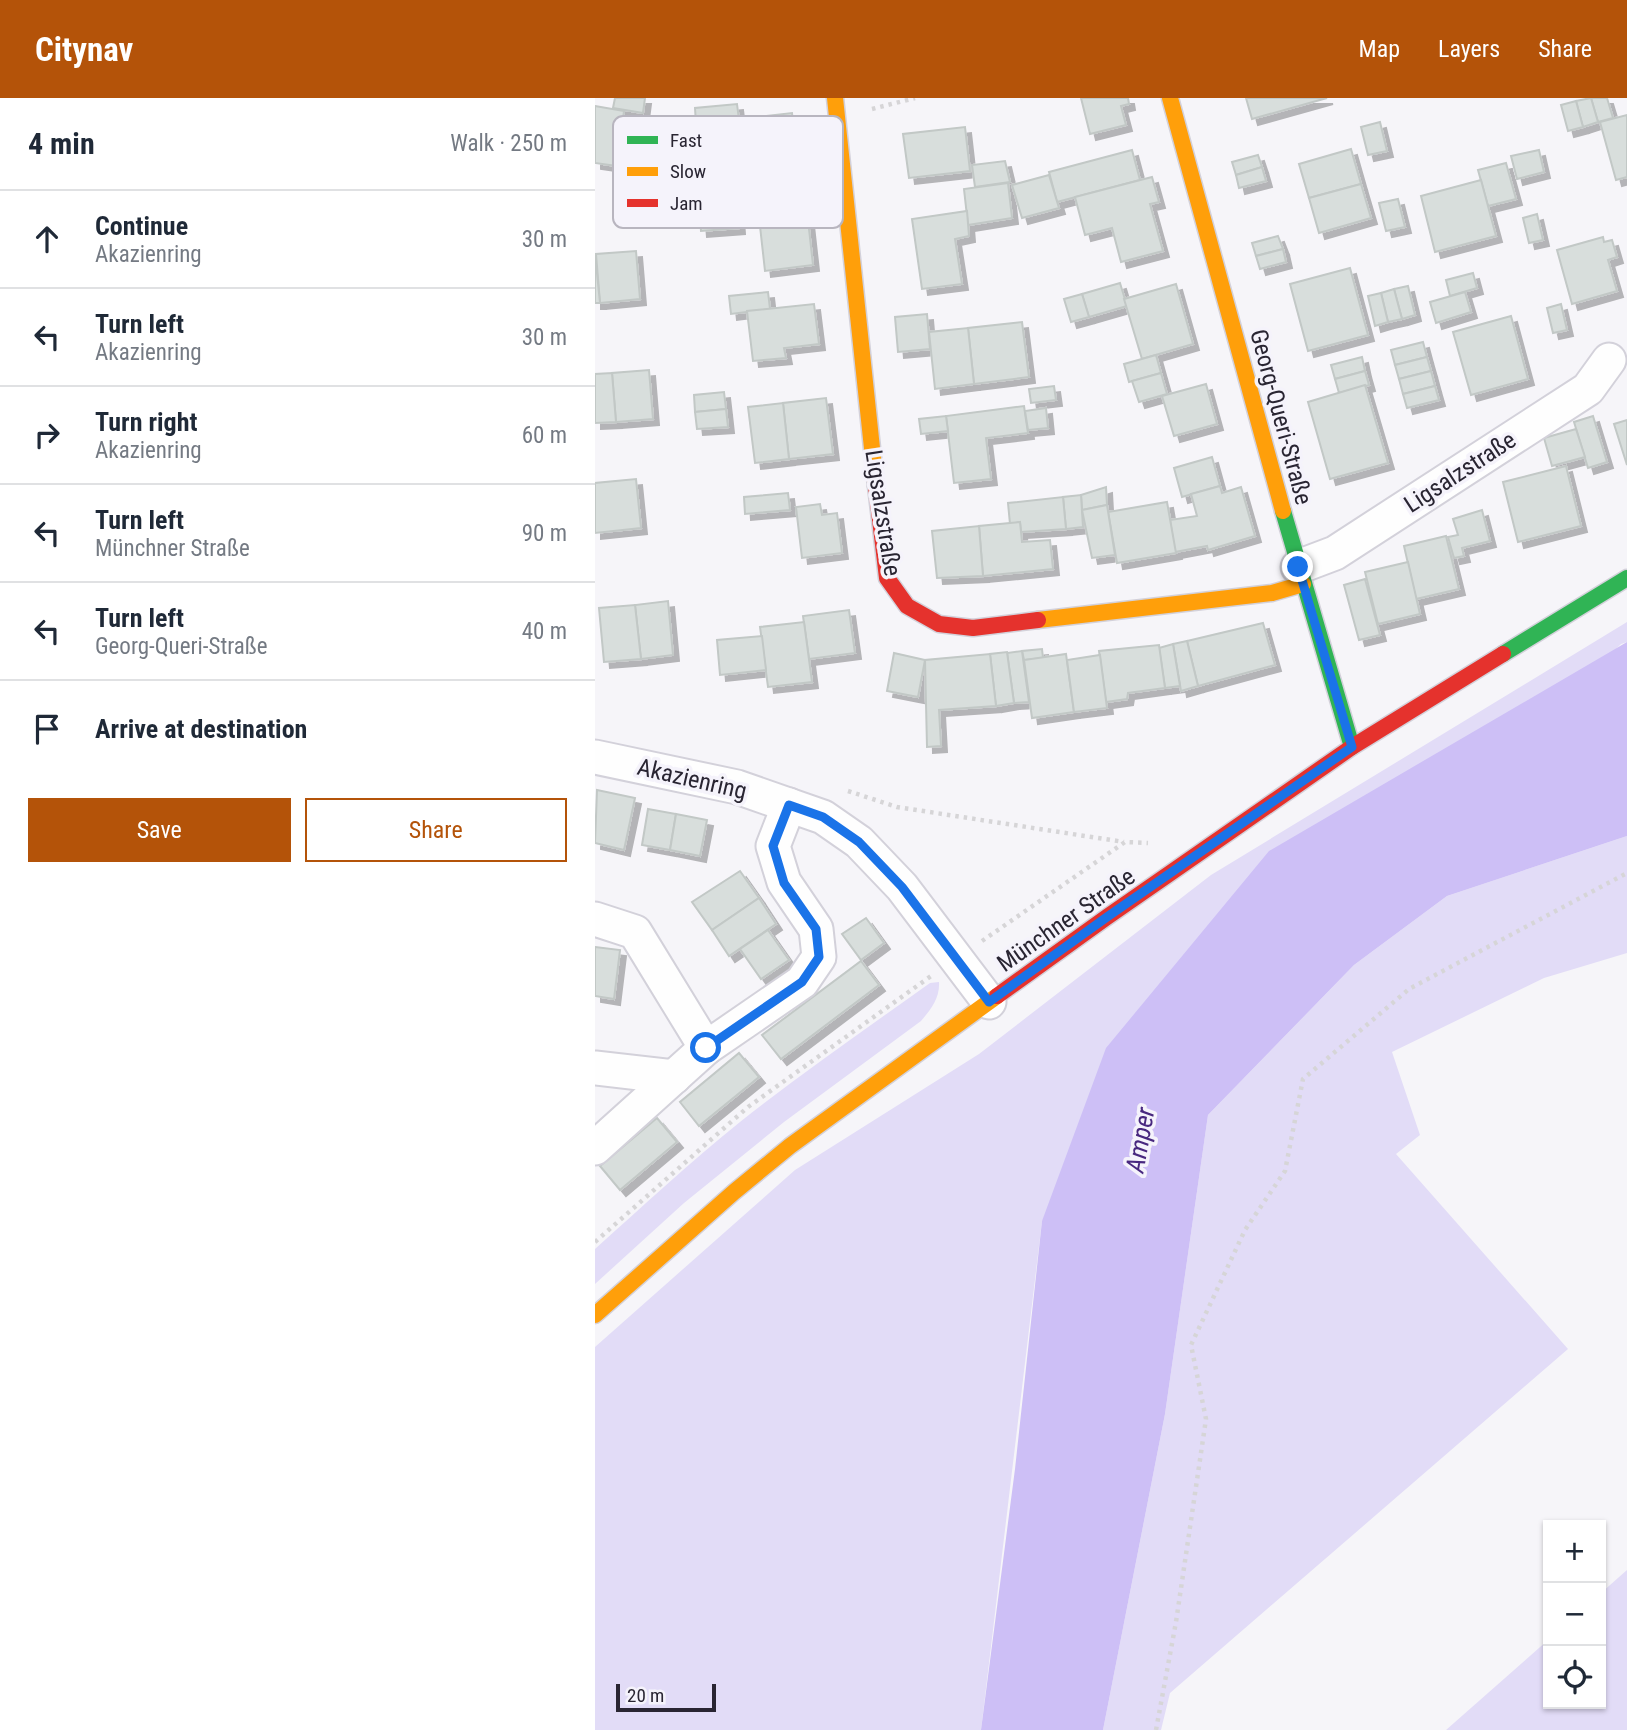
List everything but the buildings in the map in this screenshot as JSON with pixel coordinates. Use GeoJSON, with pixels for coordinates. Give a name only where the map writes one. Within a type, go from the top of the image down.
{"type":"FeatureCollection","features":[{"type":"Feature","properties":{"kind":"street","name":"Ligsalzstraße"},"geometry":{"type":"LineString","coordinates":[[835,98],[837,116]]}},
{"type":"Feature","properties":{"kind":"street","name":"Georg-Queri-Straße"},"geometry":{"type":"LineString","coordinates":[[1170,98],[1300,575],[1352,747]]}},
{"type":"Feature","properties":{"kind":"street","name":"Ligsalzstraße"},"geometry":{"type":"LineString","coordinates":[[843,174],[887,578],[907,606],[939,624],[973,628],[1272,593],[1588,389],[1609,360]]}},
{"type":"Feature","properties":{"kind":"street","name":"Münchner Straße"},"geometry":{"type":"LineString","coordinates":[[595,1315],[790,1146],[1107,917],[1352,747],[1627,578]]}},
{"type":"Feature","properties":{"kind":"street","name":"Akazienring"},"geometry":{"type":"LineString","coordinates":[[595,757],[737,787],[823,817],[859,842],[902,887],[989,1002]]}},
{"type":"Feature","properties":{"kind":"street"},"geometry":{"type":"LineString","coordinates":[[595,1148],[706,1048],[802,982],[819,957],[816,929],[784,883],[773,846],[789,805]]}},
{"type":"Feature","properties":{"kind":"street"},"geometry":{"type":"LineString","coordinates":[[595,919],[635,932],[706,1048]]}},
{"type":"Feature","properties":{"kind":"street"},"geometry":{"type":"LineString","coordinates":[[595,1068],[674,1076]]}},
{"type":"Feature","properties":{"kind":"path"},"geometry":{"type":"LineString","coordinates":[[841,116],[915,98]]}},
{"type":"Feature","properties":{"kind":"path"},"geometry":{"type":"LineString","coordinates":[[847,791],[897,807],[1125,842]]}},
{"type":"Feature","properties":{"kind":"path"},"geometry":{"type":"LineString","coordinates":[[1156,1730],[1176,1622],[1206,1419],[1191,1345],[1245,1230],[1285,1171],[1303,1079],[1409,989],[1627,873]]}},
{"type":"Feature","properties":{"kind":"path"},"geometry":{"type":"LineString","coordinates":[[595,1242],[748,1107],[955,960]]}},
{"type":"Feature","properties":{"kind":"shaded area"},"geometry":{"type":"Polygon","coordinates":[[[1627,622],[1627,642],[1621,644],[1042,1221],[981,1730],[595,1730],[595,1347],[795,1170],[979,1054],[1211,875],[1627,622]]]}},
{"type":"Feature","properties":{"kind":"shaded area"},"geometry":{"type":"Polygon","coordinates":[[[1627,836],[1627,953],[1544,978],[1392,1052],[1420,1135],[1396,1154],[1568,1349],[1170,1693],[1161,1730],[1103,1730],[1165,1414],[1208,1115],[1354,965],[1447,896],[1627,836]]]}},
{"type":"Feature","properties":{"kind":"shaded area"},"geometry":{"type":"Polygon","coordinates":[[[939,982],[936,998],[921,1021],[784,1122],[684,1203],[595,1284],[595,1249],[685,1168],[811,1068],[930,983],[939,982]]]}},
{"type":"Feature","properties":{"kind":"shaded area"},"geometry":{"type":"Polygon","coordinates":[[[1627,1570],[1627,1730],[1446,1730],[1543,1644],[1543,1709],[1606,1709],[1606,1589],[1627,1570]]]}},
{"type":"Feature","properties":{"kind":"water","name":"Amper"},"geometry":{"type":"Polygon","coordinates":[[[1627,642],[1627,836],[1447,896],[1354,965],[1208,1115],[1165,1414],[1103,1730],[981,1730],[1015,1469],[1042,1221],[1106,1048],[1269,851],[1627,642]]]}},
{"type":"Feature","properties":{"kind":"traffic: fast"},"geometry":{"type":"LineString","coordinates":[[1283,511],[1352,747]]}},
{"type":"Feature","properties":{"kind":"traffic: fast"},"geometry":{"type":"LineString","coordinates":[[1503,654],[1627,578]]}},
{"type":"Feature","properties":{"kind":"traffic: slow"},"geometry":{"type":"LineString","coordinates":[[835,98],[837,116]]}},
{"type":"Feature","properties":{"kind":"traffic: slow"},"geometry":{"type":"LineString","coordinates":[[1170,98],[1283,511]]}},
{"type":"Feature","properties":{"kind":"traffic: slow"},"geometry":{"type":"LineString","coordinates":[[843,174],[876,486]]}},
{"type":"Feature","properties":{"kind":"traffic: slow"},"geometry":{"type":"LineString","coordinates":[[1038,620],[1272,593],[1303,584]]}},
{"type":"Feature","properties":{"kind":"traffic: slow"},"geometry":{"type":"LineString","coordinates":[[595,1315],[790,1146],[997,996]]}},
{"type":"Feature","properties":{"kind":"traffic: jam"},"geometry":{"type":"LineString","coordinates":[[876,486],[887,578],[907,606],[939,624],[973,628],[1038,620]]}},
{"type":"Feature","properties":{"kind":"traffic: jam"},"geometry":{"type":"LineString","coordinates":[[997,996],[1352,747],[1503,654]]}},
{"type":"Feature","properties":{"kind":"route"},"geometry":{"type":"LineString","coordinates":[[706,1048],[802,982],[819,957],[816,929],[784,883],[773,846],[789,805],[823,817],[859,842],[902,887],[989,1002],[1352,747],[1298,567]]}}]}
